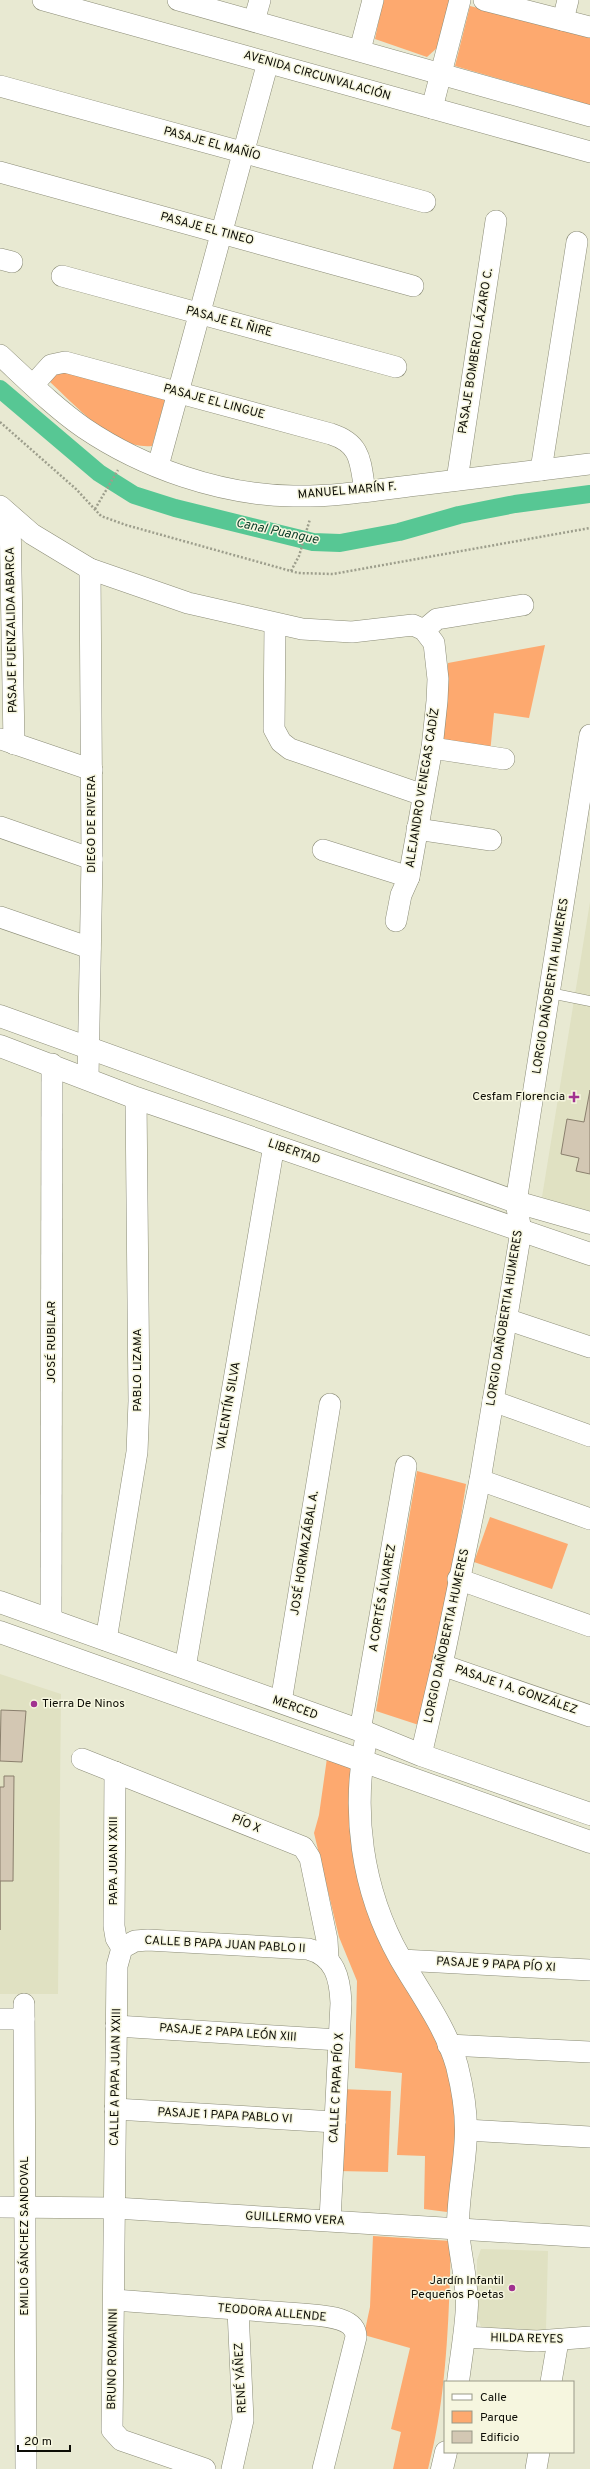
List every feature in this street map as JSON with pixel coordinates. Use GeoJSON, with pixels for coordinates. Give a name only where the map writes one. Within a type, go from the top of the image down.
{"type":"FeatureCollection","features":[{"type":"Feature","properties":{"kind":"street","name":"AVENIDA CIRCUNVALACIÓN"},"geometry":{"type":"LineString","coordinates":[[43,0],[590,152]]}},
{"type":"Feature","properties":{"kind":"street"},"geometry":{"type":"LineString","coordinates":[[178,0],[590,116]]}},
{"type":"Feature","properties":{"kind":"street"},"geometry":{"type":"LineString","coordinates":[[254,21],[260,0]]}},
{"type":"Feature","properties":{"kind":"street"},"geometry":{"type":"LineString","coordinates":[[360,50],[373,0]]}},
{"type":"Feature","properties":{"kind":"street"},"geometry":{"type":"LineString","coordinates":[[432,108],[460,0]]}},
{"type":"Feature","properties":{"kind":"street"},"geometry":{"type":"LineString","coordinates":[[484,0],[590,27]]}},
{"type":"Feature","properties":{"kind":"street"},"geometry":{"type":"LineString","coordinates":[[563,20],[568,0]]}},
{"type":"Feature","properties":{"kind":"street"},"geometry":{"type":"LineString","coordinates":[[158,466],[268,62]]}},
{"type":"Feature","properties":{"kind":"street","name":"PASAJE EL MAÑÍO"},"geometry":{"type":"LineString","coordinates":[[0,86],[425,202]]}},
{"type":"Feature","properties":{"kind":"street","name":"PASAJE EL TINEO"},"geometry":{"type":"LineString","coordinates":[[0,172],[413,286]]}},
{"type":"Feature","properties":{"kind":"street","name":"PASAJE BOMBERO LÁZARO C."},"geometry":{"type":"LineString","coordinates":[[457,480],[496,221]]}},
{"type":"Feature","properties":{"kind":"street"},"geometry":{"type":"LineString","coordinates":[[541,470],[576,242]]}},
{"type":"Feature","properties":{"kind":"street","name":"PASAJE EL ÑIRE"},"geometry":{"type":"LineString","coordinates":[[62,276],[396,367]]}},
{"type":"Feature","properties":{"kind":"street","name":"MANUEL MARÍN F."},"geometry":{"type":"LineString","coordinates":[[0,355],[84,428],[128,453],[158,466],[205,482],[246,492],[293,496],[364,491],[590,464]]}},
{"type":"Feature","properties":{"kind":"street","name":"PASAJE EL LINGUE"},"geometry":{"type":"LineString","coordinates":[[33,385],[51,365],[64,362],[331,434],[347,440],[354,446],[360,458],[364,491]]}},
{"type":"Feature","properties":{"kind":"street"},"geometry":{"type":"LineString","coordinates":[[5,511],[55,550],[90,569],[188,603],[275,624],[327,632],[379,630],[406,625],[424,630],[437,619],[523,605]]}},
{"type":"Feature","properties":{"kind":"street","name":"PASAJE FUENZALIDA ABARCA"},"geometry":{"type":"LineString","coordinates":[[5,511],[7,741]]}},
{"type":"Feature","properties":{"kind":"street","name":"DIEGO DE RIVERA"},"geometry":{"type":"LineString","coordinates":[[88,1078],[92,859],[90,569]]}},
{"type":"Feature","properties":{"kind":"street"},"geometry":{"type":"LineString","coordinates":[[275,624],[274,729],[281,742],[290,749],[423,795]]}},
{"type":"Feature","properties":{"kind":"street","name":"ALEJANDRO VENEGAS CADÍZ"},"geometry":{"type":"LineString","coordinates":[[396,921],[401,895],[409,877],[432,748],[438,679],[434,643],[424,630]]}},
{"type":"Feature","properties":{"kind":"street"},"geometry":{"type":"LineString","coordinates":[[7,741],[92,770]]}},
{"type":"Feature","properties":{"kind":"street","name":"LORGIO DAÑOBERTIA HUMERES"},"geometry":{"type":"LineString","coordinates":[[421,1755],[442,1665],[458,1579],[480,1480],[521,1231],[516,1202],[550,993],[582,840],[589,747]]}},
{"type":"Feature","properties":{"kind":"street"},"geometry":{"type":"LineString","coordinates":[[432,748],[504,759]]}},
{"type":"Feature","properties":{"kind":"street"},"geometry":{"type":"LineString","coordinates":[[0,827],[92,859]]}},
{"type":"Feature","properties":{"kind":"street"},"geometry":{"type":"LineString","coordinates":[[417,829],[491,840]]}},
{"type":"Feature","properties":{"kind":"street"},"geometry":{"type":"LineString","coordinates":[[323,850],[409,877]]}},
{"type":"Feature","properties":{"kind":"street"},"geometry":{"type":"LineString","coordinates":[[0,917],[90,948]]}},
{"type":"Feature","properties":{"kind":"street"},"geometry":{"type":"LineString","coordinates":[[0,1016],[516,1202],[590,1224]]}},
{"type":"Feature","properties":{"kind":"street","name":"LIBERTAD"},"geometry":{"type":"LineString","coordinates":[[0,1046],[52,1064],[136,1098],[590,1254]]}},
{"type":"Feature","properties":{"kind":"street","name":"JOSÉ RUBILAR"},"geometry":{"type":"LineString","coordinates":[[52,1064],[52,1620]]}},
{"type":"Feature","properties":{"kind":"street","name":"PABLO LIZAMA"},"geometry":{"type":"LineString","coordinates":[[106,1640],[137,1452],[139,1393],[136,1098]]}},
{"type":"Feature","properties":{"kind":"street","name":"VALENTÍN SILVA"},"geometry":{"type":"LineString","coordinates":[[185,1668],[274,1145]]}},
{"type":"Feature","properties":{"kind":"street"},"geometry":{"type":"LineString","coordinates":[[506,1319],[590,1347]]}},
{"type":"Feature","properties":{"kind":"street"},"geometry":{"type":"LineString","coordinates":[[493,1401],[590,1436]]}},
{"type":"Feature","properties":{"kind":"street","name":"JOSÉ HORMAZÁBAL A."},"geometry":{"type":"LineString","coordinates":[[281,1702],[330,1404]]}},
{"type":"Feature","properties":{"kind":"street","name":"A CORTÉS ÁLVAREZ"},"geometry":{"type":"LineString","coordinates":[[363,1732],[406,1466]]}},
{"type":"Feature","properties":{"kind":"street"},"geometry":{"type":"LineString","coordinates":[[480,1480],[590,1519]]}},
{"type":"Feature","properties":{"kind":"street"},"geometry":{"type":"LineString","coordinates":[[458,1579],[590,1626]]}},
{"type":"Feature","properties":{"kind":"street","name":"MERCED"},"geometry":{"type":"LineString","coordinates":[[0,1602],[281,1702],[421,1755],[590,1814]]}},
{"type":"Feature","properties":{"kind":"street"},"geometry":{"type":"LineString","coordinates":[[0,1632],[590,1842]]}},
{"type":"Feature","properties":{"kind":"street","name":"PASAJE 1 A. GONZÁLEZ"},"geometry":{"type":"LineString","coordinates":[[442,1665],[590,1716]]}},
{"type":"Feature","properties":{"kind":"street"},"geometry":{"type":"LineString","coordinates":[[363,1732],[359,1810],[363,1859],[376,1903],[401,1960],[434,2014],[448,2045],[456,2065],[464,2104],[466,2130],[458,2230],[467,2304],[458,2381]]}},
{"type":"Feature","properties":{"kind":"street","name":"PÍO X"},"geometry":{"type":"LineString","coordinates":[[82,1759],[303,1847],[310,1858],[327,1940],[328,1958]]}},
{"type":"Feature","properties":{"kind":"street","name":"PAPA JUAN XXIII"},"geometry":{"type":"LineString","coordinates":[[115,1772],[114,1926],[116,1938],[122,1948]]}},
{"type":"Feature","properties":{"kind":"street","name":"CALLE B PAPA JUAN PABLO II"},"geometry":{"type":"LineString","coordinates":[[122,1948],[134,1941],[156,1940],[308,1948],[328,1958]]}},
{"type":"Feature","properties":{"kind":"street","name":"CALLE A PAPA JUAN XXIII"},"geometry":{"type":"LineString","coordinates":[[115,2208],[117,1966],[122,1948]]}},
{"type":"Feature","properties":{"kind":"street","name":"CALLE C PAPA PÍO X"},"geometry":{"type":"LineString","coordinates":[[328,1958],[336,1971],[341,1989],[330,2220]]}},
{"type":"Feature","properties":{"kind":"street","name":"PASAJE 9 PAPA PÍO XI"},"geometry":{"type":"LineString","coordinates":[[401,1960],[590,1970]]}},
{"type":"Feature","properties":{"kind":"street","name":"EMILIO SÁNCHEZ SANDOVAL"},"geometry":{"type":"LineString","coordinates":[[0,2019],[24,2011],[26,2469]]}},
{"type":"Feature","properties":{"kind":"street","name":"PASAJE 2 PAPA LEÓN XIII"},"geometry":{"type":"LineString","coordinates":[[116,2026],[339,2040]]}},
{"type":"Feature","properties":{"kind":"street"},"geometry":{"type":"LineString","coordinates":[[448,2045],[590,2052]]}},
{"type":"Feature","properties":{"kind":"street","name":"PASAJE 1 PAPA PABLO VI"},"geometry":{"type":"LineString","coordinates":[[115,2109],[335,2122]]}},
{"type":"Feature","properties":{"kind":"street"},"geometry":{"type":"LineString","coordinates":[[466,2130],[590,2137]]}},
{"type":"Feature","properties":{"kind":"street","name":"GUILLERMO VERA"},"geometry":{"type":"LineString","coordinates":[[0,2207],[25,2206],[115,2208],[590,2237]]}},
{"type":"Feature","properties":{"kind":"street","name":"BRUNO ROMANINI"},"geometry":{"type":"LineString","coordinates":[[115,2208],[111,2424],[114,2435],[121,2440],[205,2469]]}},
{"type":"Feature","properties":{"kind":"street","name":"TEODORA ALLENDE"},"geometry":{"type":"LineString","coordinates":[[114,2300],[327,2318],[346,2322],[354,2327],[356,2337],[323,2469]]}},
{"type":"Feature","properties":{"kind":"street","name":"RENÉ YÁÑEZ"},"geometry":{"type":"LineString","coordinates":[[232,2469],[243,2420],[238,2310]]}},
{"type":"Feature","properties":{"kind":"street","name":"HILDA REYES"},"geometry":{"type":"LineString","coordinates":[[464,2337],[558,2341],[590,2337]]}},
{"type":"Feature","properties":{"kind":"street"},"geometry":{"type":"LineString","coordinates":[[551,2381],[558,2341]]}},
{"type":"Feature","properties":{"kind":"street"},"geometry":{"type":"LineString","coordinates":[[442,2469],[446,2453]]}},
{"type":"Feature","properties":{"kind":"street"},"geometry":{"type":"LineString","coordinates":[[536,2469],[539,2453]]}},
{"type":"Feature","properties":{"kind":"lane"},"geometry":{"type":"LineString","coordinates":[[550,993],[590,1002]]}},
{"type":"Feature","properties":{"kind":"path"},"geometry":{"type":"LineString","coordinates":[[0,422],[76,489],[101,516],[126,525],[291,571],[333,574],[590,528]]}},
{"type":"Feature","properties":{"kind":"path"},"geometry":{"type":"LineString","coordinates":[[95,509],[120,468]]}},
{"type":"Feature","properties":{"kind":"path"},"geometry":{"type":"LineString","coordinates":[[291,571],[299,556],[310,519]]}},
{"type":"Feature","properties":{"kind":"shaded area","name":"Cesfam Florencia"},"geometry":{"type":"Polygon","coordinates":[[[590,902],[590,1213],[542,1197],[590,902]]]}},
{"type":"Feature","properties":{"kind":"shaded area"},"geometry":{"type":"Polygon","coordinates":[[[0,1674],[61,1694],[58,1994],[0,1994],[0,1674]]]}},
{"type":"Feature","properties":{"kind":"shaded area","name":"Jardín Infantil Pequeños Poetas"},"geometry":{"type":"Polygon","coordinates":[[[481,2249],[548,2251],[546,2330],[482,2329],[477,2316],[477,2260],[481,2249]]]}},
{"type":"Feature","properties":{"kind":"green space"},"geometry":{"type":"Polygon","coordinates":[[[383,0],[450,0],[438,47],[427,57],[375,39],[383,0]]]}},
{"type":"Feature","properties":{"kind":"green space"},"geometry":{"type":"Polygon","coordinates":[[[470,6],[590,36],[590,105],[455,66],[470,6]]]}},
{"type":"Feature","properties":{"kind":"green space"},"geometry":{"type":"Polygon","coordinates":[[[63,372],[165,400],[152,446],[138,445],[124,441],[110,434],[84,414],[50,382],[57,373],[63,372]]]}},
{"type":"Feature","properties":{"kind":"green space"},"geometry":{"type":"Polygon","coordinates":[[[545,645],[529,718],[494,713],[490,753],[443,744],[448,663],[545,645]]]}},
{"type":"Feature","properties":{"kind":"green space"},"geometry":{"type":"Polygon","coordinates":[[[417,1471],[466,1484],[428,1728],[376,1711],[417,1471]]]}},
{"type":"Feature","properties":{"kind":"green space"},"geometry":{"type":"Polygon","coordinates":[[[490,1517],[568,1544],[552,1589],[474,1562],[490,1517]]]}},
{"type":"Feature","properties":{"kind":"green space"},"geometry":{"type":"Polygon","coordinates":[[[327,1758],[351,1766],[354,1824],[439,2035],[457,2094],[455,2205],[447,2212],[424,2209],[425,2156],[397,2155],[402,2073],[355,2068],[357,1981],[339,1937],[314,1833],[319,1815],[327,1758]]]}},
{"type":"Feature","properties":{"kind":"green space"},"geometry":{"type":"Polygon","coordinates":[[[340,2089],[391,2091],[388,2172],[337,2171],[340,2089]]]}},
{"type":"Feature","properties":{"kind":"green space"},"geometry":{"type":"Polygon","coordinates":[[[373,2236],[451,2241],[446,2356],[439,2413],[428,2469],[393,2469],[401,2432],[391,2429],[410,2348],[364,2335],[370,2307],[373,2236]]]}},
{"type":"Feature","properties":{"kind":"building"},"geometry":{"type":"Polygon","coordinates":[[[590,1090],[590,1174],[576,1171],[579,1158],[561,1154],[567,1119],[584,1122],[590,1090]]]}},
{"type":"Feature","properties":{"kind":"building"},"geometry":{"type":"Polygon","coordinates":[[[1,1710],[26,1711],[22,1762],[0,1761],[1,1710]]]}},
{"type":"Feature","properties":{"kind":"building"},"geometry":{"type":"Polygon","coordinates":[[[4,1776],[14,1776],[13,1881],[0,1881],[0,1787],[4,1787],[4,1776]]]}},
{"type":"Feature","properties":{"kind":"waterway","name":"Canal Puangue"},"geometry":{"type":"LineString","coordinates":[[0,389],[99,473],[134,495],[175,508],[313,542],[340,543],[399,532],[459,515],[515,504],[590,494]]}},
{"type":"Feature","properties":{"kind":"place","name":"Cesfam Florencia"},"geometry":{"type":"Point","coordinates":[574,1097]}},
{"type":"Feature","properties":{"kind":"place","name":"Tierra De Ninos"},"geometry":{"type":"Point","coordinates":[34,1704]}},
{"type":"Feature","properties":{"kind":"place","name":"Jardín Infantil Pequeños Poetas"},"geometry":{"type":"Point","coordinates":[512,2288]}}]}
